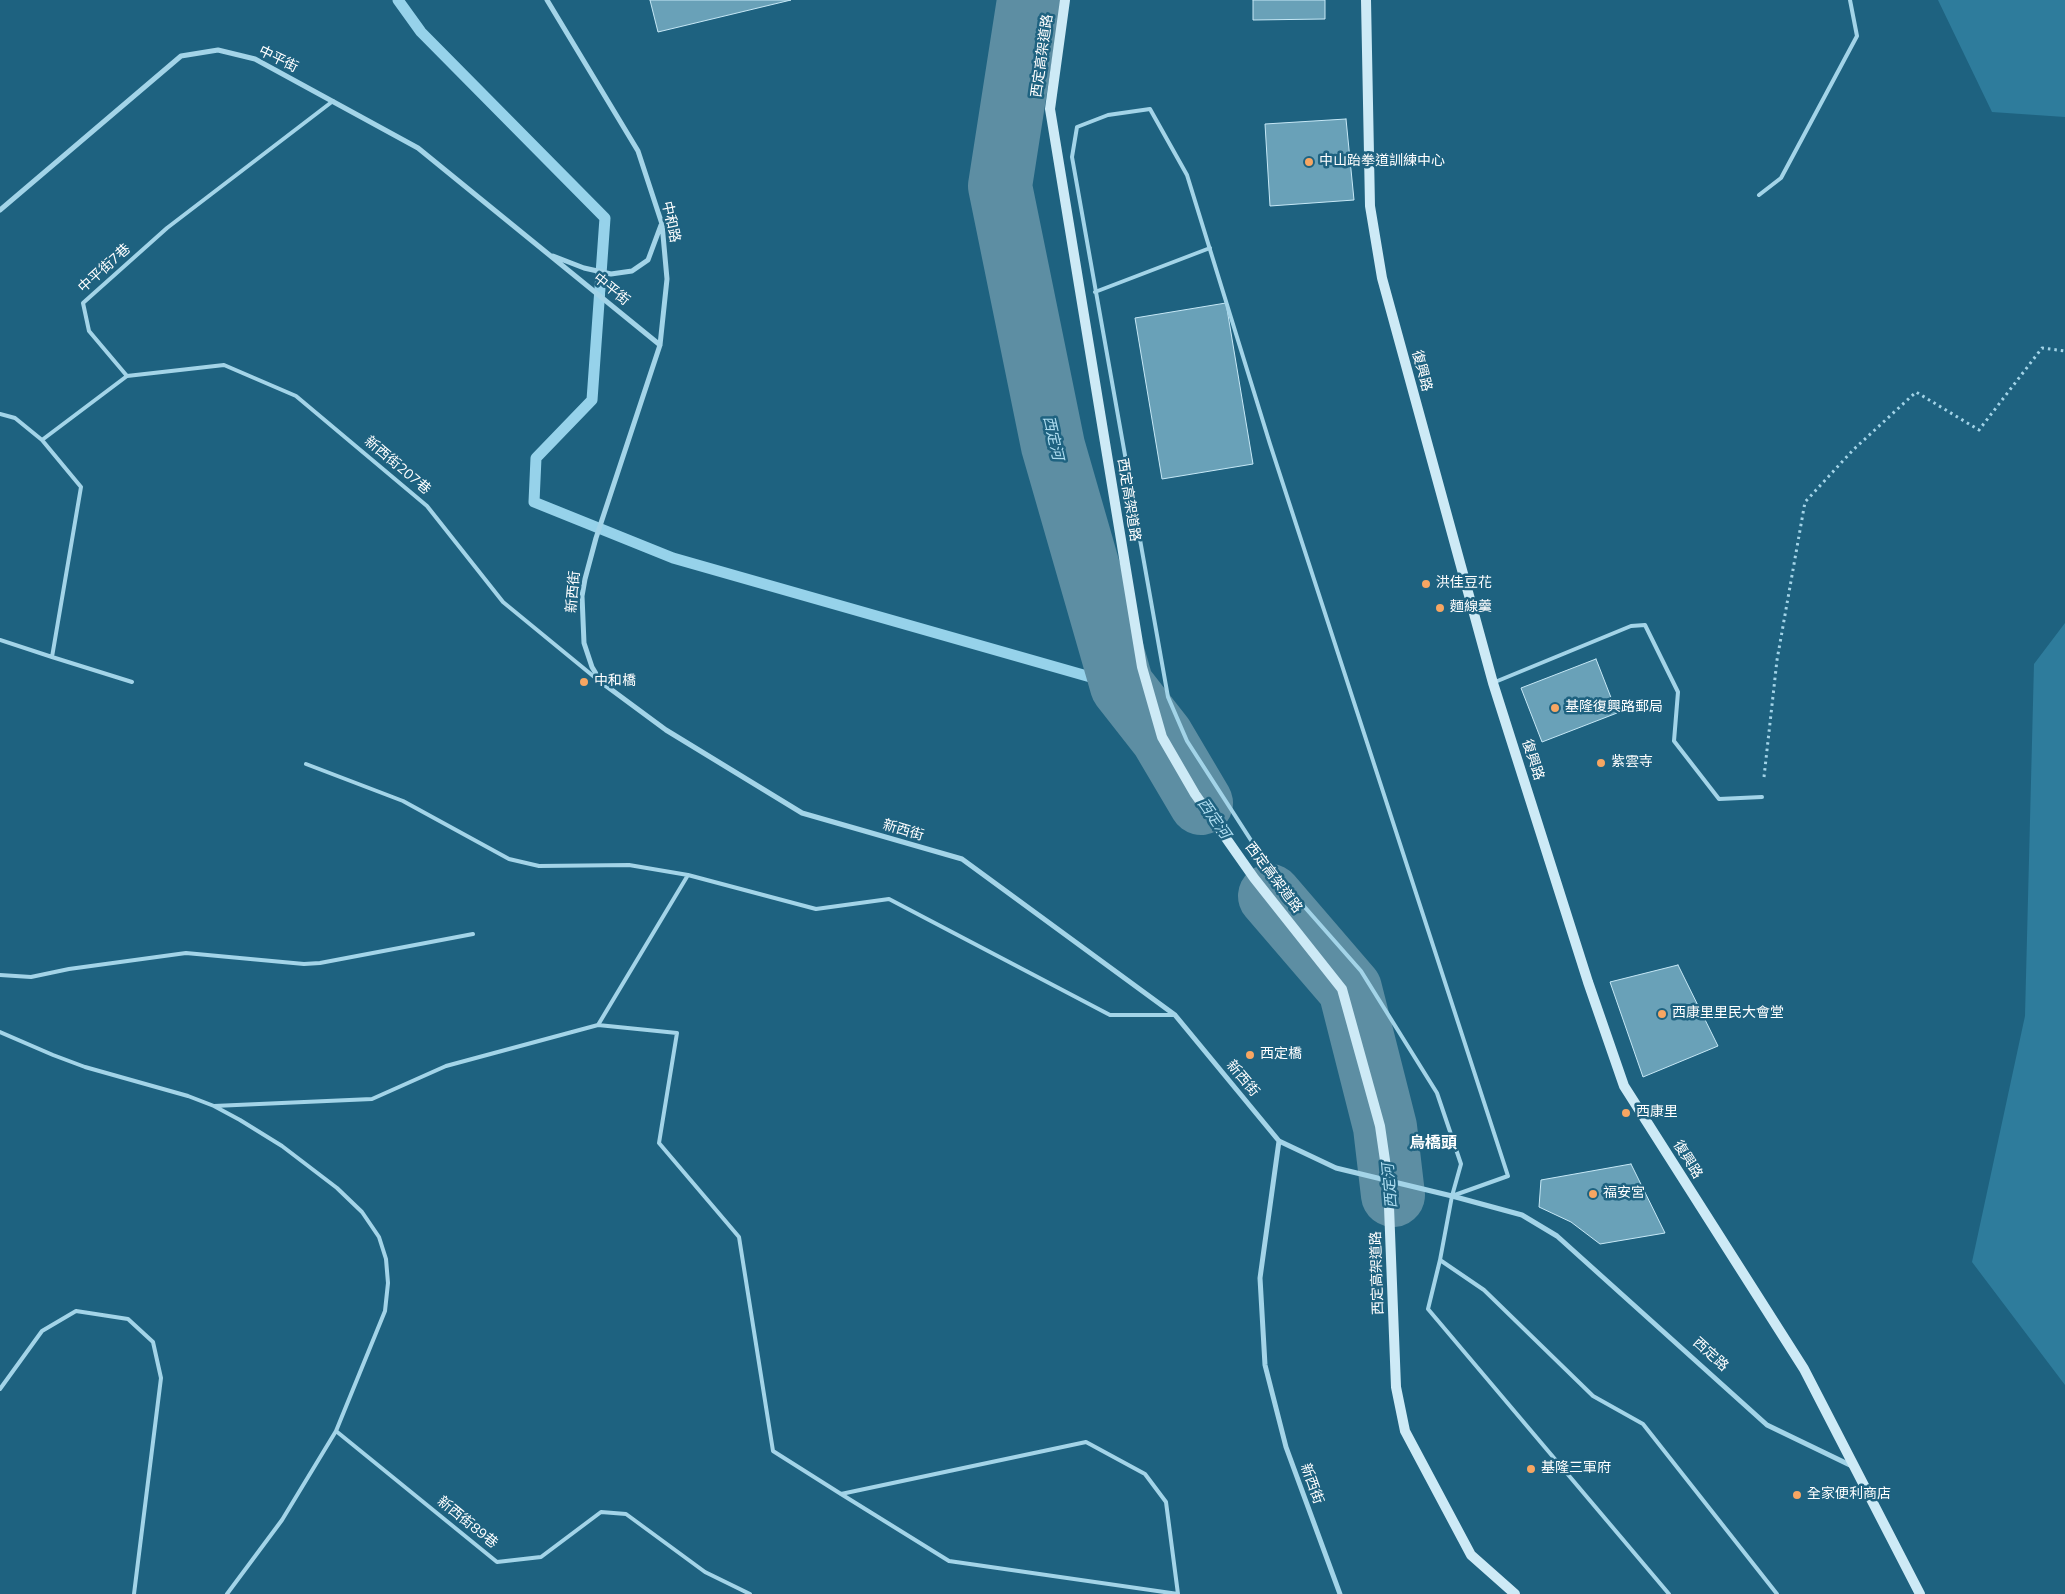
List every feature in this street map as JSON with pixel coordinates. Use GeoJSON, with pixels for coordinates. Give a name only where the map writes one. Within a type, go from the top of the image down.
{"type":"FeatureCollection","features":[{"type":"Feature","properties":{"kind":"street","name":"中和路"},"geometry":{"type":"LineString","coordinates":[[547,0],[638,151],[662,224],[668,279],[660,345],[596,538]]}},
{"type":"Feature","properties":{"kind":"street","name":"西定高架道路"},"geometry":{"type":"LineString","coordinates":[[1065,0],[1050,109],[1142,667],[1162,737],[1195,794],[1254,878],[1342,989],[1380,1126],[1388,1181],[1396,1387],[1405,1431],[1471,1555],[1514,1594]]}},
{"type":"Feature","properties":{"kind":"street","name":"復興路"},"geometry":{"type":"LineString","coordinates":[[1366,0],[1370,206],[1382,278],[1493,683],[1588,982],[1624,1086],[1804,1369],[1855,1467]]}},
{"type":"Feature","properties":{"kind":"street","name":"中平街"},"geometry":{"type":"LineString","coordinates":[[0,210],[181,56],[218,50],[255,59],[418,148],[660,345]]}},
{"type":"Feature","properties":{"kind":"street","name":"中平街"},"geometry":{"type":"LineString","coordinates":[[548,254],[584,268],[611,274],[632,271],[648,260],[662,224]]}},
{"type":"Feature","properties":{"kind":"street","name":"新西街"},"geometry":{"type":"LineString","coordinates":[[596,538],[582,596],[583,629],[587,656],[601,682],[666,730],[802,813],[962,859],[1174,1015],[1279,1141],[1336,1168],[1388,1181]]}},
{"type":"Feature","properties":{"kind":"street","name":"新西街"},"geometry":{"type":"LineString","coordinates":[[1279,1141],[1260,1278],[1265,1366],[1286,1447],[1340,1594]]}},
{"type":"Feature","properties":{"kind":"street","name":"西定路"},"geometry":{"type":"LineString","coordinates":[[1388,1181],[1522,1215],[1557,1236],[1767,1425],[1855,1467]]}},
{"type":"Feature","properties":{"kind":"street"},"geometry":{"type":"LineString","coordinates":[[1855,1467],[1920,1594]]}},
{"type":"Feature","properties":{"kind":"lane"},"geometry":{"type":"LineString","coordinates":[[1759,196],[1781,178],[1857,36],[1850,0]]}},
{"type":"Feature","properties":{"kind":"lane","name":"中平街7巷"},"geometry":{"type":"LineString","coordinates":[[127,376],[89,332],[83,303],[167,228],[333,101]]}},
{"type":"Feature","properties":{"kind":"lane"},"geometry":{"type":"LineString","coordinates":[[1452,1196],[1508,1176],[1270,444],[1188,175],[1150,109],[1108,115],[1077,127],[1072,158],[1168,696],[1187,741],[1265,862],[1361,972],[1437,1093],[1461,1164],[1452,1196],[1440,1260],[1428,1309],[1669,1594]]}},
{"type":"Feature","properties":{"kind":"lane"},"geometry":{"type":"LineString","coordinates":[[1095,292],[1210,248]]}},
{"type":"Feature","properties":{"kind":"lane","name":"新西街207巷"},"geometry":{"type":"LineString","coordinates":[[127,376],[224,365],[296,396],[427,506],[503,602],[601,682]]}},
{"type":"Feature","properties":{"kind":"lane"},"geometry":{"type":"LineString","coordinates":[[42,440],[127,376]]}},
{"type":"Feature","properties":{"kind":"lane"},"geometry":{"type":"LineString","coordinates":[[0,414],[15,418],[42,440],[81,487],[52,657]]}},
{"type":"Feature","properties":{"kind":"lane"},"geometry":{"type":"LineString","coordinates":[[1493,683],[1631,626],[1645,624],[1678,692],[1674,741],[1719,799],[1762,797]]}},
{"type":"Feature","properties":{"kind":"lane"},"geometry":{"type":"LineString","coordinates":[[0,640],[132,682]]}},
{"type":"Feature","properties":{"kind":"lane"},"geometry":{"type":"LineString","coordinates":[[306,764],[403,801],[509,859],[539,866],[629,866],[688,875],[816,908],[890,899],[1110,1015],[1174,1015]]}},
{"type":"Feature","properties":{"kind":"lane"},"geometry":{"type":"LineString","coordinates":[[598,1025],[688,875]]}},
{"type":"Feature","properties":{"kind":"lane"},"geometry":{"type":"LineString","coordinates":[[0,975],[31,977],[69,969],[186,952],[320,964],[473,934]]}},
{"type":"Feature","properties":{"kind":"lane"},"geometry":{"type":"LineString","coordinates":[[214,1106],[372,1099],[446,1066],[598,1025],[677,1034],[659,1143],[739,1237],[773,1451],[841,1494],[949,1561],[1178,1594],[1166,1502],[1145,1474],[1086,1442],[841,1494]]}},
{"type":"Feature","properties":{"kind":"lane"},"geometry":{"type":"LineString","coordinates":[[0,1032],[85,1067],[163,1088],[214,1106],[257,1130],[310,1166],[362,1212],[379,1237],[386,1260],[388,1283],[385,1311],[336,1430],[282,1520],[227,1594]]}},
{"type":"Feature","properties":{"kind":"lane"},"geometry":{"type":"LineString","coordinates":[[1440,1260],[1484,1290],[1594,1396],[1643,1424],[1777,1594]]}},
{"type":"Feature","properties":{"kind":"lane"},"geometry":{"type":"LineString","coordinates":[[0,1389],[42,1331],[76,1311],[128,1319],[152,1342],[161,1378],[134,1594]]}},
{"type":"Feature","properties":{"kind":"lane","name":"新西街89巷"},"geometry":{"type":"LineString","coordinates":[[336,1430],[497,1562],[541,1557],[601,1512],[626,1514],[705,1572],[750,1594]]}},
{"type":"Feature","properties":{"kind":"path"},"geometry":{"type":"LineString","coordinates":[[1762,797],[1777,660],[1805,502],[1853,450],[1916,392],[1979,430],[2042,348],[2065,351]]}},
{"type":"Feature","properties":{"kind":"shaded area"},"geometry":{"type":"Polygon","coordinates":[[[1938,0],[2065,0],[2065,117],[1992,112],[1938,0]]]}},
{"type":"Feature","properties":{"kind":"shaded area"},"geometry":{"type":"Polygon","coordinates":[[[2065,623],[2065,1385],[1972,1262],[2025,1016],[2034,664],[2065,623]]]}},
{"type":"Feature","properties":{"kind":"building"},"geometry":{"type":"Polygon","coordinates":[[[650,0],[791,0],[658,32],[650,0]]]}},
{"type":"Feature","properties":{"kind":"building"},"geometry":{"type":"Polygon","coordinates":[[[1253,0],[1325,0],[1325,19],[1253,20],[1253,0]]]}},
{"type":"Feature","properties":{"kind":"building","name":"中山跆拳道訓練中心"},"geometry":{"type":"Polygon","coordinates":[[[1346,119],[1354,200],[1270,206],[1265,124],[1346,119]]]}},
{"type":"Feature","properties":{"kind":"building"},"geometry":{"type":"Polygon","coordinates":[[[1226,303],[1253,464],[1162,479],[1135,318],[1226,303]]]}},
{"type":"Feature","properties":{"kind":"building"},"geometry":{"type":"Polygon","coordinates":[[[1596,659],[1617,713],[1542,742],[1521,688],[1596,659]]]}},
{"type":"Feature","properties":{"kind":"building","name":"西康里里民大會堂"},"geometry":{"type":"Polygon","coordinates":[[[1678,965],[1718,1046],[1643,1077],[1610,982],[1678,965]]]}},
{"type":"Feature","properties":{"kind":"building","name":"福安宮"},"geometry":{"type":"Polygon","coordinates":[[[1631,1164],[1665,1233],[1600,1244],[1571,1222],[1539,1207],[1541,1180],[1631,1164]]]}},
{"type":"Feature","properties":{"kind":"waterway"},"geometry":{"type":"LineString","coordinates":[[398,0],[421,32],[605,218],[592,400],[536,458],[534,502],[673,558],[1122,686]]}},
{"type":"Feature","properties":{"kind":"waterway","name":"西定河"},"geometry":{"type":"LineString","coordinates":[[1029,0],[1000,186],[1053,446],[1122,686],[1162,737],[1201,803]]}},
{"type":"Feature","properties":{"kind":"waterway","name":"西定河"},"geometry":{"type":"LineString","coordinates":[[1270,896],[1350,989],[1385,1127],[1393,1195]]}},
{"type":"Feature","properties":{"kind":"place","name":"中山跆拳道訓練中心"},"geometry":{"type":"Point","coordinates":[1309,162]}},
{"type":"Feature","properties":{"kind":"place","name":"洪佳豆花"},"geometry":{"type":"Point","coordinates":[1426,584]}},
{"type":"Feature","properties":{"kind":"place","name":"麵線羹"},"geometry":{"type":"Point","coordinates":[1440,608]}},
{"type":"Feature","properties":{"kind":"place","name":"中和橋"},"geometry":{"type":"Point","coordinates":[584,682]}},
{"type":"Feature","properties":{"kind":"place","name":"基隆復興路郵局"},"geometry":{"type":"Point","coordinates":[1555,708]}},
{"type":"Feature","properties":{"kind":"place","name":"紫雲寺"},"geometry":{"type":"Point","coordinates":[1601,763]}},
{"type":"Feature","properties":{"kind":"place","name":"西康里里民大會堂"},"geometry":{"type":"Point","coordinates":[1662,1014]}},
{"type":"Feature","properties":{"kind":"place","name":"西定橋"},"geometry":{"type":"Point","coordinates":[1250,1055]}},
{"type":"Feature","properties":{"kind":"place","name":"西康里"},"geometry":{"type":"Point","coordinates":[1626,1113]}},
{"type":"Feature","properties":{"kind":"place","name":"福安宮"},"geometry":{"type":"Point","coordinates":[1593,1194]}},
{"type":"Feature","properties":{"kind":"place","name":"基隆三軍府"},"geometry":{"type":"Point","coordinates":[1531,1469]}},
{"type":"Feature","properties":{"kind":"place","name":"全家便利商店"},"geometry":{"type":"Point","coordinates":[1797,1495]}},
{"type":"Feature","properties":{"kind":"district","name":"烏橋頭"},"geometry":{"type":"Point","coordinates":[1433,1144]}}]}
